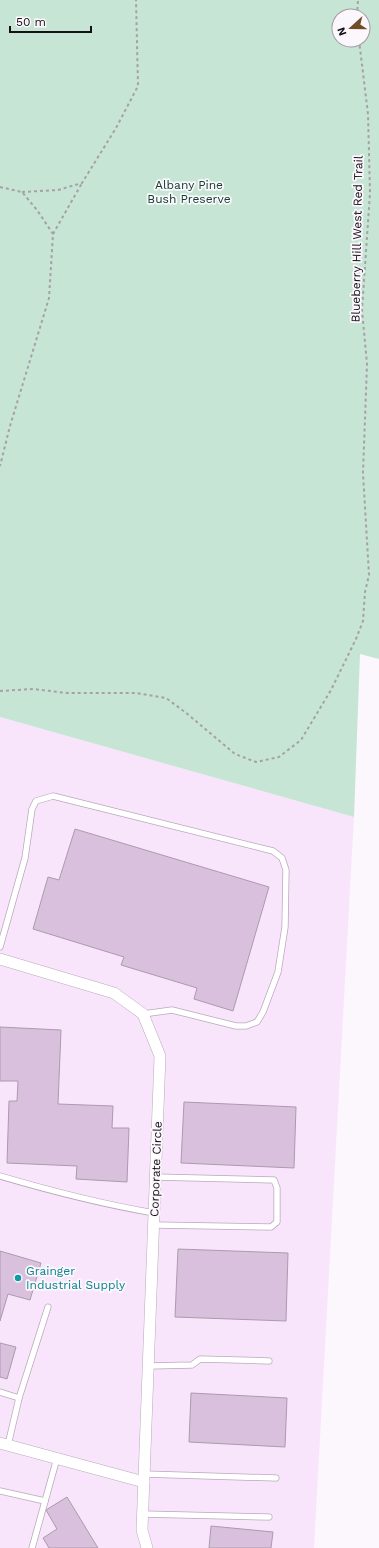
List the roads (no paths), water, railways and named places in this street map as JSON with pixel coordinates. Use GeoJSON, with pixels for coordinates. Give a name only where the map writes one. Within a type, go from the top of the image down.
{"type":"FeatureCollection","features":[{"type":"Feature","properties":{"kind":"street"},"geometry":{"type":"LineString","coordinates":[[0,959],[114,993],[143,1014]]}},
{"type":"Feature","properties":{"kind":"street","name":"Corporate Circle"},"geometry":{"type":"LineString","coordinates":[[143,1014],[160,1056],[142,1514],[142,1530],[146,1548]]}},
{"type":"Feature","properties":{"kind":"street"},"geometry":{"type":"LineString","coordinates":[[4,1444],[144,1478]]}},
{"type":"Feature","properties":{"kind":"lane"},"geometry":{"type":"LineString","coordinates":[[0,947],[25,858],[32,810],[36,801],[45,797],[53,796],[76,801],[273,851],[282,858],[286,870],[285,927],[278,972],[263,1012],[257,1022],[246,1026],[236,1026],[172,1010],[143,1014]]}},
{"type":"Feature","properties":{"kind":"lane"},"geometry":{"type":"LineString","coordinates":[[0,1176],[97,1202],[154,1213]]}},
{"type":"Feature","properties":{"kind":"lane"},"geometry":{"type":"LineString","coordinates":[[154,1225],[271,1227],[277,1222],[277,1188],[274,1180],[155,1178]]}},
{"type":"Feature","properties":{"kind":"lane"},"geometry":{"type":"LineString","coordinates":[[4,1444],[48,1307]]}},
{"type":"Feature","properties":{"kind":"lane"},"geometry":{"type":"LineString","coordinates":[[149,1366],[192,1365],[200,1359],[269,1361]]}},
{"type":"Feature","properties":{"kind":"lane"},"geometry":{"type":"LineString","coordinates":[[0,1392],[19,1398]]}},
{"type":"Feature","properties":{"kind":"lane"},"geometry":{"type":"LineString","coordinates":[[32,1548],[57,1458]]}},
{"type":"Feature","properties":{"kind":"lane"},"geometry":{"type":"LineString","coordinates":[[144,1478],[276,1478]]}},
{"type":"Feature","properties":{"kind":"lane"},"geometry":{"type":"LineString","coordinates":[[0,1491],[45,1501]]}},
{"type":"Feature","properties":{"kind":"lane"},"geometry":{"type":"LineString","coordinates":[[142,1514],[269,1517]]}},
{"type":"Feature","properties":{"kind":"place","name":"Grainger Industrial Supply"},"geometry":{"type":"Point","coordinates":[18,1278]}},
{"type":"Feature","properties":{"kind":"park label","name":"Albany Pine Bush Preserve"},"geometry":{"type":"Point","coordinates":[189,192]}}]}
